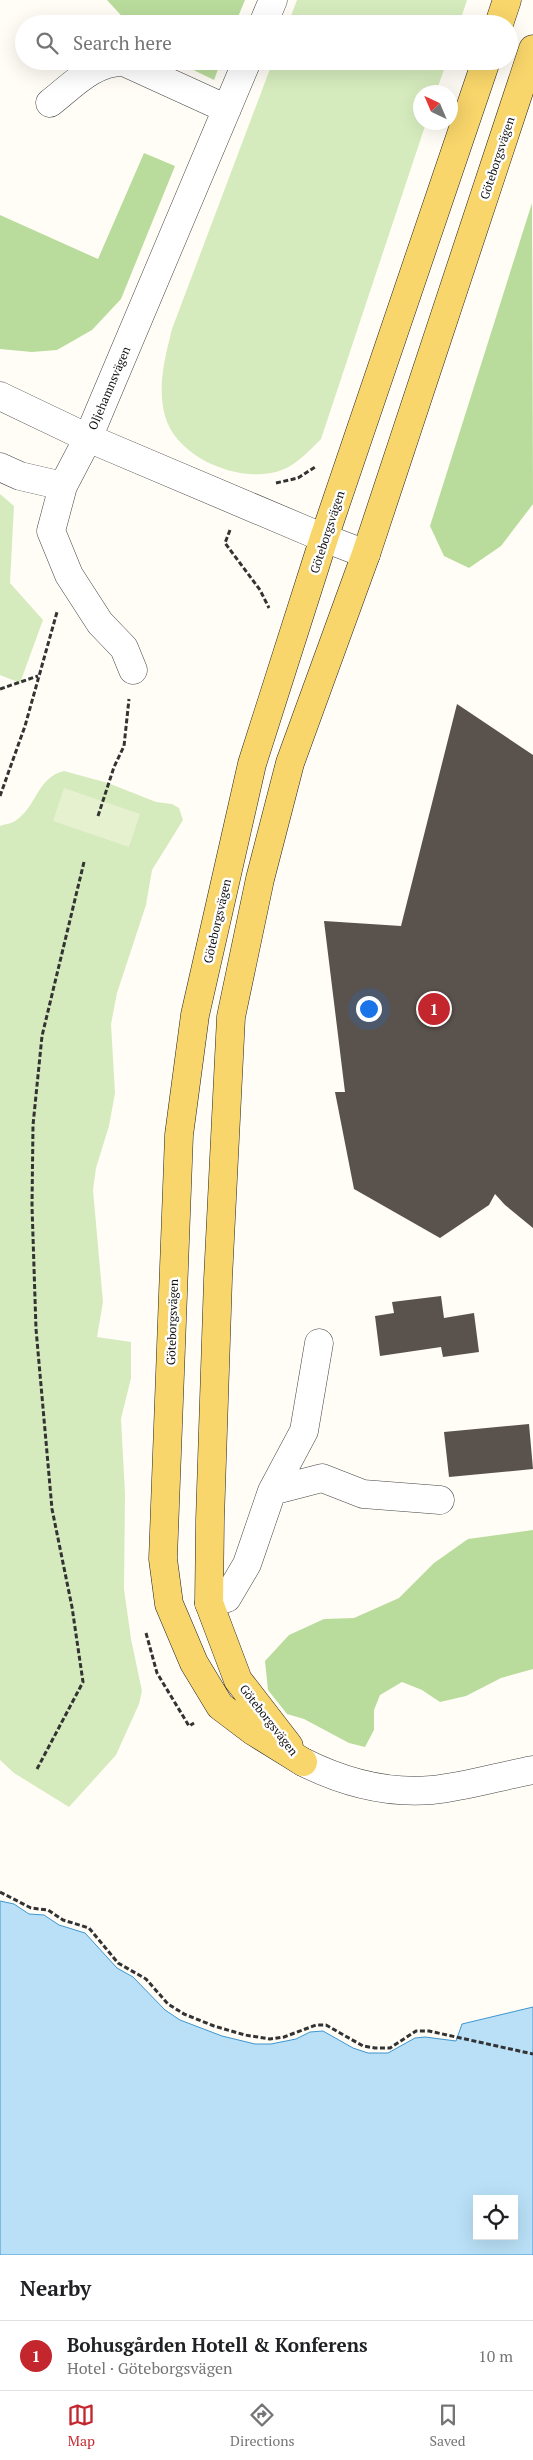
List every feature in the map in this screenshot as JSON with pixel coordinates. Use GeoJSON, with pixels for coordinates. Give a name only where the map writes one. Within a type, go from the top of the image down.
{"type":"FeatureCollection","features":[{"type":"Feature","properties":{"kind":"main road"},"geometry":{"type":"LineString","coordinates":[[502,15],[507,0]]}},
{"type":"Feature","properties":{"kind":"main road","name":"Göteborgsvägen"},"geometry":{"type":"LineString","coordinates":[[303,1762],[238,1680],[209,1603],[210,1510],[231,1017],[260,879],[290,763],[366,554],[533,49]]}},
{"type":"Feature","properties":{"kind":"main road","name":"Göteborgsvägen"},"geometry":{"type":"LineString","coordinates":[[303,1762],[253,1731],[220,1706],[194,1663],[169,1604],[163,1559],[178,1134],[195,1015],[252,764],[324,538],[483,70]]}},
{"type":"Feature","properties":{"kind":"street"},"geometry":{"type":"LineString","coordinates":[[267,15],[273,0]]}},
{"type":"Feature","properties":{"kind":"street"},"geometry":{"type":"LineString","coordinates":[[50,103],[93,70]]}},
{"type":"Feature","properties":{"kind":"street"},"geometry":{"type":"LineString","coordinates":[[142,70],[227,109]]}},
{"type":"Feature","properties":{"kind":"street","name":"Oljehamnsvägen"},"geometry":{"type":"LineString","coordinates":[[243,70],[88,438],[366,554]]}},
{"type":"Feature","properties":{"kind":"street"},"geometry":{"type":"LineString","coordinates":[[0,396],[88,438],[63,486],[51,531],[69,575],[100,622],[124,648],[133,670]]}},
{"type":"Feature","properties":{"kind":"street"},"geometry":{"type":"LineString","coordinates":[[0,467],[20,476],[63,486]]}},
{"type":"Feature","properties":{"kind":"street"},"geometry":{"type":"LineString","coordinates":[[209,1603],[227,1598],[247,1564],[272,1491],[304,1431],[319,1343]]}},
{"type":"Feature","properties":{"kind":"street"},"geometry":{"type":"LineString","coordinates":[[272,1491],[322,1478],[363,1494],[440,1500]]}},
{"type":"Feature","properties":{"kind":"street","name":"Göteborgsvägen"},"geometry":{"type":"LineString","coordinates":[[303,1762],[353,1783],[393,1790],[432,1790],[533,1770]]}},
{"type":"Feature","properties":{"kind":"path"},"geometry":{"type":"LineString","coordinates":[[0,796],[25,726],[38,676],[69,575]]}},
{"type":"Feature","properties":{"kind":"path"},"geometry":{"type":"LineString","coordinates":[[98,816],[114,767],[124,746],[133,670]]}},
{"type":"Feature","properties":{"kind":"path"},"geometry":{"type":"LineString","coordinates":[[0,689],[38,676]]}},
{"type":"Feature","properties":{"kind":"path"},"geometry":{"type":"LineString","coordinates":[[38,1768],[83,1682],[72,1607],[52,1509],[36,1329],[32,1206],[33,1125],[42,1036],[84,862]]}},
{"type":"Feature","properties":{"kind":"path"},"geometry":{"type":"LineString","coordinates":[[0,1892],[31,1908],[48,1910],[63,1920],[89,1928],[118,1963],[146,1979],[168,2004],[184,2014],[246,2036],[270,2039],[284,2037],[316,2024],[326,2025],[362,2046],[390,2048],[416,2031],[429,2030],[533,2054]]}},
{"type":"Feature","properties":{"kind":"green space"},"geometry":{"type":"Polygon","coordinates":[[[107,0],[245,0],[239,15],[121,15],[107,0]]]}},
{"type":"Feature","properties":{"kind":"green space"},"geometry":{"type":"Polygon","coordinates":[[[297,0],[467,0],[462,15],[291,15],[297,0]]]}},
{"type":"Feature","properties":{"kind":"green space"},"geometry":{"type":"Polygon","coordinates":[[[193,70],[218,70],[214,80],[193,70]]]}},
{"type":"Feature","properties":{"kind":"green space"},"geometry":{"type":"Polygon","coordinates":[[[270,70],[444,70],[438,85],[413,85],[413,130],[424,130],[321,439],[293,464],[282,470],[266,474],[231,471],[213,465],[183,445],[172,431],[165,416],[162,383],[172,329],[270,70]]]}},
{"type":"Feature","properties":{"kind":"green space"},"geometry":{"type":"Polygon","coordinates":[[[144,153],[175,166],[121,299],[92,330],[57,350],[32,352],[0,349],[0,215],[98,259],[144,153]]]}},
{"type":"Feature","properties":{"kind":"green space"},"geometry":{"type":"Polygon","coordinates":[[[532,203],[533,504],[501,546],[469,568],[444,556],[430,526],[532,203]]]}},
{"type":"Feature","properties":{"kind":"green space"},"geometry":{"type":"Polygon","coordinates":[[[0,494],[14,506],[10,583],[43,620],[20,683],[0,675],[0,494]]]}},
{"type":"Feature","properties":{"kind":"green space"},"geometry":{"type":"Polygon","coordinates":[[[64,771],[108,783],[156,802],[172,804],[179,808],[183,820],[152,870],[146,905],[117,993],[111,1024],[115,1093],[109,1126],[96,1168],[93,1190],[103,1302],[97,1337],[131,1342],[131,1378],[121,1419],[125,1493],[124,1589],[131,1639],[142,1691],[139,1704],[116,1755],[69,1807],[14,1773],[0,1760],[0,826],[13,822],[22,815],[48,779],[64,771]]]}},
{"type":"Feature","properties":{"kind":"green space"},"geometry":{"type":"Polygon","coordinates":[[[64,788],[140,814],[129,847],[53,821],[64,788]]]}},
{"type":"Feature","properties":{"kind":"green space"},"geometry":{"type":"Polygon","coordinates":[[[533,1530],[533,1669],[501,1678],[466,1696],[440,1702],[422,1690],[402,1682],[380,1695],[374,1710],[374,1730],[365,1747],[349,1743],[304,1719],[287,1714],[268,1690],[265,1661],[289,1635],[324,1619],[354,1618],[399,1598],[434,1563],[468,1539],[533,1530]]]}},
{"type":"Feature","properties":{"kind":"water"},"geometry":{"type":"Polygon","coordinates":[[[0,1901],[14,1904],[29,1914],[44,1915],[59,1925],[85,1933],[117,1968],[133,1977],[165,2010],[180,2020],[222,2036],[255,2044],[271,2044],[296,2039],[310,2032],[323,2031],[353,2048],[368,2053],[388,2053],[415,2038],[425,2037],[456,2041],[462,2024],[533,2007],[533,2255],[0,2255],[0,1901]]]}},
{"type":"Feature","properties":{"kind":"building"},"geometry":{"type":"Polygon","coordinates":[[[457,704],[533,755],[533,1228],[505,1205],[495,1194],[489,1205],[440,1238],[354,1189],[335,1092],[345,1092],[324,921],[401,926],[457,704]]]}},
{"type":"Feature","properties":{"kind":"building"},"geometry":{"type":"Polygon","coordinates":[[[441,1296],[444,1318],[474,1313],[479,1352],[443,1357],[441,1347],[380,1356],[375,1316],[394,1313],[392,1302],[441,1296]]]}},
{"type":"Feature","properties":{"kind":"building"},"geometry":{"type":"Polygon","coordinates":[[[529,1424],[533,1469],[449,1477],[444,1432],[529,1424]]]}},
{"type":"Feature","properties":{"kind":"place","name":"Bohusgården Hotell & Konferens"},"geometry":{"type":"Point","coordinates":[434,1009]}}]}
